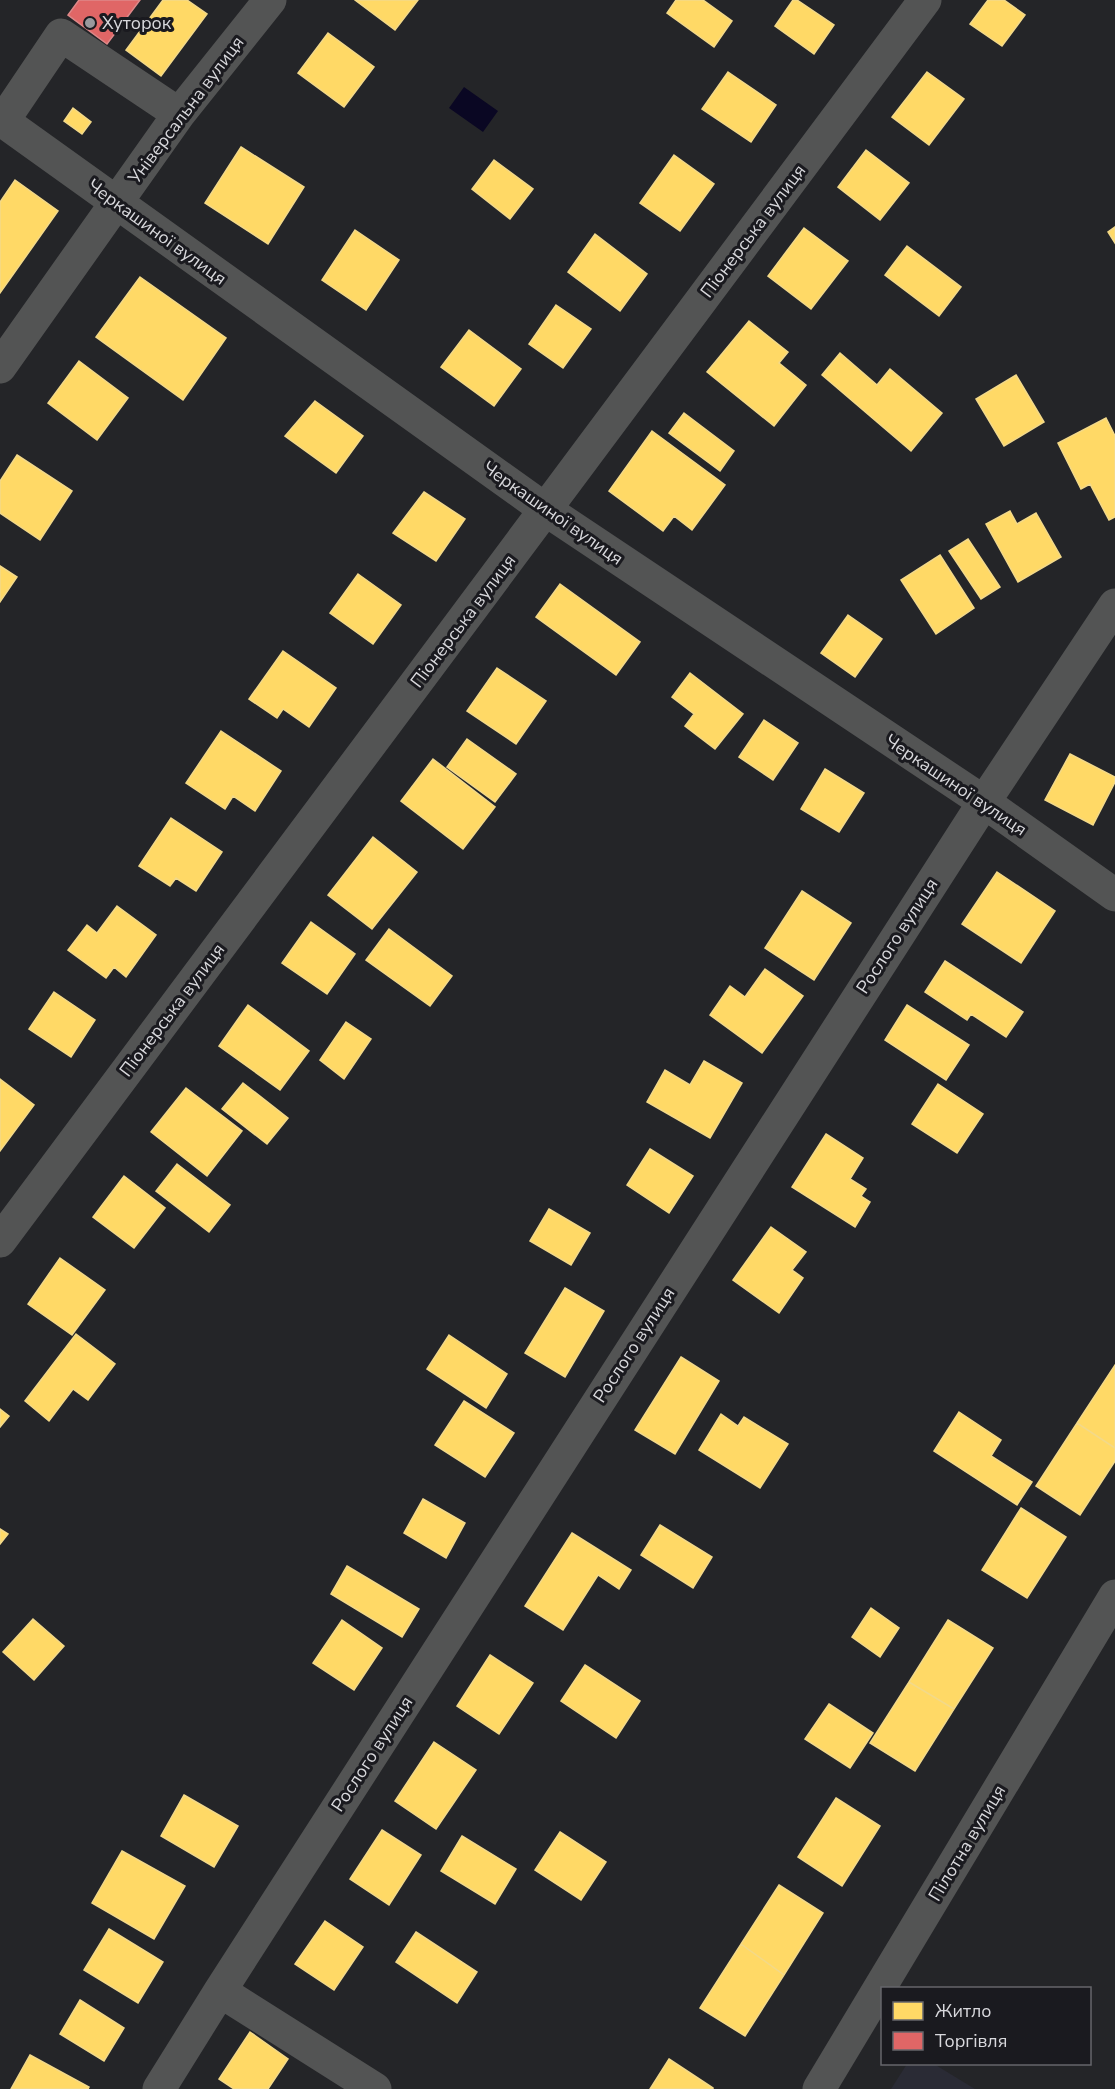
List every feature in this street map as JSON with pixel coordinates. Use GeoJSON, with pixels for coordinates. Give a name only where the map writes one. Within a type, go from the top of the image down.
{"type":"FeatureCollection","features":[{"type":"Feature","properties":{"kind":"street","name":"Універсальна вулиця"},"geometry":{"type":"LineString","coordinates":[[0,367],[179,114],[270,0]]}},
{"type":"Feature","properties":{"kind":"street","name":"Піонерська вулиця"},"geometry":{"type":"LineString","coordinates":[[0,1241],[925,0]]}},
{"type":"Feature","properties":{"kind":"street"},"geometry":{"type":"LineString","coordinates":[[1,120],[61,35],[179,114]]}},
{"type":"Feature","properties":{"kind":"street","name":"Черкашиної вулиця"},"geometry":{"type":"LineString","coordinates":[[1,120],[546,510],[984,802],[1115,895]]}},
{"type":"Feature","properties":{"kind":"street","name":"Рослого вулиця"},"geometry":{"type":"LineString","coordinates":[[159,2089],[984,802],[1115,605]]}},
{"type":"Feature","properties":{"kind":"street","name":"Пілотна вулиця"},"geometry":{"type":"LineString","coordinates":[[819,2089],[1115,1596]]}},
{"type":"Feature","properties":{"kind":"street"},"geometry":{"type":"LineString","coordinates":[[220,1991],[375,2089]]}},
{"type":"Feature","properties":{"kind":"shaded area"},"geometry":{"type":"Polygon","coordinates":[[[906,2065],[936,2065],[975,2089],[891,2089],[906,2065]]]}},
{"type":"Feature","properties":{"kind":"water"},"geometry":{"type":"Polygon","coordinates":[[[464,87],[498,111],[483,132],[449,108],[464,87]]]}},
{"type":"Feature","properties":{"kind":"building: Житло"},"geometry":{"type":"Polygon","coordinates":[[[163,0],[187,0],[207,14],[161,76],[126,50],[163,0]]]}},
{"type":"Feature","properties":{"kind":"building: Житло"},"geometry":{"type":"Polygon","coordinates":[[[355,0],[418,0],[395,30],[355,0]]]}},
{"type":"Feature","properties":{"kind":"building: Житло"},"geometry":{"type":"Polygon","coordinates":[[[676,0],[703,0],[732,21],[714,47],[667,13],[676,0]]]}},
{"type":"Feature","properties":{"kind":"building: Житло"},"geometry":{"type":"Polygon","coordinates":[[[793,0],[797,0],[834,25],[814,54],[775,26],[793,0]]]}},
{"type":"Feature","properties":{"kind":"building: Житло"},"geometry":{"type":"Polygon","coordinates":[[[988,0],[1004,0],[1025,15],[1002,46],[970,24],[988,0]]]}},
{"type":"Feature","properties":{"kind":"building: Житло"},"geometry":{"type":"Polygon","coordinates":[[[328,33],[374,67],[344,107],[298,73],[328,33]]]}},
{"type":"Feature","properties":{"kind":"building: Житло"},"geometry":{"type":"Polygon","coordinates":[[[728,72],[776,105],[751,142],[702,109],[728,72]]]}},
{"type":"Feature","properties":{"kind":"building: Житло"},"geometry":{"type":"Polygon","coordinates":[[[927,72],[964,99],[929,145],[892,117],[927,72]]]}},
{"type":"Feature","properties":{"kind":"building: Житло"},"geometry":{"type":"Polygon","coordinates":[[[73,108],[91,122],[82,134],[64,121],[73,108]]]}},
{"type":"Feature","properties":{"kind":"building: Житло"},"geometry":{"type":"Polygon","coordinates":[[[241,147],[304,187],[268,244],[205,203],[241,147]]]}},
{"type":"Feature","properties":{"kind":"building: Житло"},"geometry":{"type":"Polygon","coordinates":[[[866,150],[909,183],[880,220],[838,187],[866,150]]]}},
{"type":"Feature","properties":{"kind":"building: Житло"},"geometry":{"type":"Polygon","coordinates":[[[674,155],[714,184],[680,231],[640,203],[674,155]]]}},
{"type":"Feature","properties":{"kind":"building: Житло"},"geometry":{"type":"Polygon","coordinates":[[[494,160],[533,189],[510,219],[472,189],[494,160]]]}},
{"type":"Feature","properties":{"kind":"building: Житло"},"geometry":{"type":"Polygon","coordinates":[[[15,180],[58,211],[0,293],[0,202],[15,180]]]}},
{"type":"Feature","properties":{"kind":"building: Житло"},"geometry":{"type":"Polygon","coordinates":[[[1115,227],[1115,243],[1108,232],[1115,227]]]}},
{"type":"Feature","properties":{"kind":"building: Житло"},"geometry":{"type":"Polygon","coordinates":[[[804,228],[848,261],[811,309],[768,276],[804,228]]]}},
{"type":"Feature","properties":{"kind":"building: Житло"},"geometry":{"type":"Polygon","coordinates":[[[355,230],[399,260],[366,310],[322,280],[355,230]]]}},
{"type":"Feature","properties":{"kind":"building: Житло"},"geometry":{"type":"Polygon","coordinates":[[[595,234],[647,274],[620,311],[568,272],[595,234]]]}},
{"type":"Feature","properties":{"kind":"building: Житло"},"geometry":{"type":"Polygon","coordinates":[[[907,246],[961,287],[939,316],[885,275],[907,246]]]}},
{"type":"Feature","properties":{"kind":"building: Житло"},"geometry":{"type":"Polygon","coordinates":[[[140,277],[226,338],[183,400],[96,337],[140,277]]]}},
{"type":"Feature","properties":{"kind":"building: Житло"},"geometry":{"type":"Polygon","coordinates":[[[556,305],[591,329],[563,368],[529,344],[556,305]]]}},
{"type":"Feature","properties":{"kind":"building: Житло"},"geometry":{"type":"Polygon","coordinates":[[[749,321],[788,352],[779,363],[806,385],[774,426],[707,372],[749,321]]]}},
{"type":"Feature","properties":{"kind":"building: Житло"},"geometry":{"type":"Polygon","coordinates":[[[469,330],[521,369],[494,406],[441,367],[469,330]]]}},
{"type":"Feature","properties":{"kind":"building: Житло"},"geometry":{"type":"Polygon","coordinates":[[[840,353],[877,385],[890,369],[942,413],[911,451],[822,375],[840,353]]]}},
{"type":"Feature","properties":{"kind":"building: Житло"},"geometry":{"type":"Polygon","coordinates":[[[79,361],[128,398],[97,440],[48,403],[79,361]]]}},
{"type":"Feature","properties":{"kind":"building: Житло"},"geometry":{"type":"Polygon","coordinates":[[[1016,375],[1044,422],[1004,446],[976,399],[1016,375]]]}},
{"type":"Feature","properties":{"kind":"building: Житло"},"geometry":{"type":"Polygon","coordinates":[[[315,401],[363,436],[336,473],[285,436],[315,401]]]}},
{"type":"Feature","properties":{"kind":"building: Житло"},"geometry":{"type":"Polygon","coordinates":[[[684,413],[734,451],[720,471],[669,433],[684,413]]]}},
{"type":"Feature","properties":{"kind":"building: Житло"},"geometry":{"type":"Polygon","coordinates":[[[1106,418],[1115,436],[1115,517],[1109,520],[1090,484],[1081,489],[1058,443],[1106,418]]]}},
{"type":"Feature","properties":{"kind":"building: Житло"},"geometry":{"type":"Polygon","coordinates":[[[652,431],[725,485],[692,530],[674,516],[663,531],[609,491],[652,431]]]}},
{"type":"Feature","properties":{"kind":"building: Житло"},"geometry":{"type":"Polygon","coordinates":[[[17,455],[72,491],[40,540],[0,513],[0,481],[17,455]]]}},
{"type":"Feature","properties":{"kind":"building: Житло"},"geometry":{"type":"Polygon","coordinates":[[[424,492],[465,519],[436,561],[393,533],[424,492]]]}},
{"type":"Feature","properties":{"kind":"building: Житло"},"geometry":{"type":"Polygon","coordinates":[[[1010,511],[1017,524],[1036,513],[1061,557],[1018,582],[986,524],[1010,511]]]}},
{"type":"Feature","properties":{"kind":"building: Житло"},"geometry":{"type":"Polygon","coordinates":[[[968,539],[1000,587],[981,599],[949,551],[968,539]]]}},
{"type":"Feature","properties":{"kind":"building: Житло"},"geometry":{"type":"Polygon","coordinates":[[[940,555],[974,608],[936,634],[901,580],[940,555]]]}},
{"type":"Feature","properties":{"kind":"building: Житло"},"geometry":{"type":"Polygon","coordinates":[[[0,566],[17,577],[0,602],[0,566]]]}},
{"type":"Feature","properties":{"kind":"building: Житло"},"geometry":{"type":"Polygon","coordinates":[[[358,574],[401,605],[373,644],[330,613],[358,574]]]}},
{"type":"Feature","properties":{"kind":"building: Житло"},"geometry":{"type":"Polygon","coordinates":[[[560,584],[640,642],[616,675],[536,617],[560,584]]]}},
{"type":"Feature","properties":{"kind":"building: Житло"},"geometry":{"type":"Polygon","coordinates":[[[848,615],[882,639],[855,677],[821,653],[848,615]]]}},
{"type":"Feature","properties":{"kind":"building: Житло"},"geometry":{"type":"Polygon","coordinates":[[[283,651],[336,688],[309,727],[283,709],[277,718],[249,699],[283,651]]]}},
{"type":"Feature","properties":{"kind":"building: Житло"},"geometry":{"type":"Polygon","coordinates":[[[497,668],[546,701],[516,744],[467,711],[497,668]]]}},
{"type":"Feature","properties":{"kind":"building: Житло"},"geometry":{"type":"Polygon","coordinates":[[[690,673],[743,714],[715,749],[685,726],[694,714],[672,697],[690,673]]]}},
{"type":"Feature","properties":{"kind":"building: Житло"},"geometry":{"type":"Polygon","coordinates":[[[764,720],[798,743],[773,780],[739,757],[764,720]]]}},
{"type":"Feature","properties":{"kind":"building: Житло"},"geometry":{"type":"Polygon","coordinates":[[[221,731],[281,771],[255,811],[233,796],[225,809],[186,783],[221,731]]]}},
{"type":"Feature","properties":{"kind":"building: Житло"},"geometry":{"type":"Polygon","coordinates":[[[467,739],[516,774],[495,802],[447,767],[467,739]]]}},
{"type":"Feature","properties":{"kind":"building: Житло"},"geometry":{"type":"Polygon","coordinates":[[[1070,754],[1115,777],[1115,782],[1093,825],[1045,800],[1070,754]]]}},
{"type":"Feature","properties":{"kind":"building: Житло"},"geometry":{"type":"Polygon","coordinates":[[[433,759],[495,807],[463,849],[401,801],[433,759]]]}},
{"type":"Feature","properties":{"kind":"building: Житло"},"geometry":{"type":"Polygon","coordinates":[[[825,769],[864,793],[839,832],[801,809],[825,769]]]}},
{"type":"Feature","properties":{"kind":"building: Житло"},"geometry":{"type":"Polygon","coordinates":[[[171,818],[222,852],[196,891],[176,878],[170,886],[139,866],[171,818]]]}},
{"type":"Feature","properties":{"kind":"building: Житло"},"geometry":{"type":"Polygon","coordinates":[[[373,837],[417,872],[372,929],[328,895],[373,837]]]}},
{"type":"Feature","properties":{"kind":"building: Житло"},"geometry":{"type":"Polygon","coordinates":[[[997,872],[1055,911],[1021,963],[962,924],[997,872]]]}},
{"type":"Feature","properties":{"kind":"building: Житло"},"geometry":{"type":"Polygon","coordinates":[[[802,891],[851,923],[814,980],[765,948],[802,891]]]}},
{"type":"Feature","properties":{"kind":"building: Житло"},"geometry":{"type":"Polygon","coordinates":[[[117,906],[156,935],[126,977],[114,967],[106,978],[68,950],[87,925],[97,933],[117,906]]]}},
{"type":"Feature","properties":{"kind":"building: Житло"},"geometry":{"type":"Polygon","coordinates":[[[311,922],[355,954],[327,994],[282,963],[311,922]]]}},
{"type":"Feature","properties":{"kind":"building: Житло"},"geometry":{"type":"Polygon","coordinates":[[[389,929],[452,976],[430,1006],[366,960],[389,929]]]}},
{"type":"Feature","properties":{"kind":"building: Житло"},"geometry":{"type":"Polygon","coordinates":[[[945,961],[1023,1012],[1006,1037],[971,1014],[967,1020],[925,992],[945,961]]]}},
{"type":"Feature","properties":{"kind":"building: Житло"},"geometry":{"type":"Polygon","coordinates":[[[765,969],[803,996],[762,1053],[710,1015],[730,986],[745,997],[765,969]]]}},
{"type":"Feature","properties":{"kind":"building: Житло"},"geometry":{"type":"Polygon","coordinates":[[[54,992],[95,1020],[71,1057],[29,1029],[54,992]]]}},
{"type":"Feature","properties":{"kind":"building: Житло"},"geometry":{"type":"Polygon","coordinates":[[[248,1005],[309,1051],[280,1090],[219,1046],[248,1005]]]}},
{"type":"Feature","properties":{"kind":"building: Житло"},"geometry":{"type":"Polygon","coordinates":[[[907,1005],[969,1045],[946,1080],[885,1040],[907,1005]]]}},
{"type":"Feature","properties":{"kind":"building: Житло"},"geometry":{"type":"Polygon","coordinates":[[[346,1022],[371,1039],[344,1079],[320,1060],[346,1022]]]}},
{"type":"Feature","properties":{"kind":"building: Житло"},"geometry":{"type":"Polygon","coordinates":[[[704,1061],[742,1083],[710,1138],[647,1102],[665,1070],[690,1085],[704,1061]]]}},
{"type":"Feature","properties":{"kind":"building: Житло"},"geometry":{"type":"Polygon","coordinates":[[[0,1079],[34,1105],[0,1151],[0,1079]]]}},
{"type":"Feature","properties":{"kind":"building: Житло"},"geometry":{"type":"Polygon","coordinates":[[[243,1083],[288,1118],[267,1144],[222,1109],[243,1083]]]}},
{"type":"Feature","properties":{"kind":"building: Житло"},"geometry":{"type":"Polygon","coordinates":[[[938,1084],[983,1114],[957,1153],[912,1124],[938,1084]]]}},
{"type":"Feature","properties":{"kind":"building: Житло"},"geometry":{"type":"Polygon","coordinates":[[[186,1088],[242,1131],[207,1176],[151,1132],[186,1088]]]}},
{"type":"Feature","properties":{"kind":"building: Житло"},"geometry":{"type":"Polygon","coordinates":[[[826,1134],[863,1158],[850,1179],[866,1189],[861,1196],[870,1202],[855,1227],[792,1187],[826,1134]]]}},
{"type":"Feature","properties":{"kind":"building: Житло"},"geometry":{"type":"Polygon","coordinates":[[[650,1149],[693,1176],[669,1213],[627,1185],[650,1149]]]}},
{"type":"Feature","properties":{"kind":"building: Житло"},"geometry":{"type":"Polygon","coordinates":[[[177,1164],[230,1205],[209,1232],[156,1191],[177,1164]]]}},
{"type":"Feature","properties":{"kind":"building: Житло"},"geometry":{"type":"Polygon","coordinates":[[[124,1176],[165,1208],[134,1248],[93,1217],[124,1176]]]}},
{"type":"Feature","properties":{"kind":"building: Житло"},"geometry":{"type":"Polygon","coordinates":[[[549,1209],[590,1233],[571,1265],[530,1241],[549,1209]]]}},
{"type":"Feature","properties":{"kind":"building: Житло"},"geometry":{"type":"Polygon","coordinates":[[[771,1227],[806,1252],[792,1270],[803,1278],[779,1313],[733,1280],[771,1227]]]}},
{"type":"Feature","properties":{"kind":"building: Житло"},"geometry":{"type":"Polygon","coordinates":[[[60,1258],[105,1290],[72,1335],[28,1304],[60,1258]]]}},
{"type":"Feature","properties":{"kind":"building: Житло"},"geometry":{"type":"Polygon","coordinates":[[[565,1288],[604,1311],[565,1377],[525,1353],[565,1288]]]}},
{"type":"Feature","properties":{"kind":"building: Житло"},"geometry":{"type":"Polygon","coordinates":[[[76,1334],[115,1364],[88,1400],[73,1389],[49,1421],[25,1401],[76,1334]]]}},
{"type":"Feature","properties":{"kind":"building: Житло"},"geometry":{"type":"Polygon","coordinates":[[[449,1335],[507,1374],[486,1408],[427,1369],[449,1335]]]}},
{"type":"Feature","properties":{"kind":"building: Житло"},"geometry":{"type":"Polygon","coordinates":[[[681,1357],[719,1381],[675,1454],[635,1430],[681,1357]]]}},
{"type":"Feature","properties":{"kind":"building: Житло"},"geometry":{"type":"Polygon","coordinates":[[[1115,1365],[1115,1448],[1077,1423],[1115,1365]]]}},
{"type":"Feature","properties":{"kind":"building: Житло"},"geometry":{"type":"Polygon","coordinates":[[[464,1401],[514,1433],[485,1477],[435,1445],[464,1401]]]}},
{"type":"Feature","properties":{"kind":"building: Житло"},"geometry":{"type":"Polygon","coordinates":[[[0,1409],[9,1416],[0,1427],[0,1409]]]}},
{"type":"Feature","properties":{"kind":"building: Житло"},"geometry":{"type":"Polygon","coordinates":[[[959,1412],[1001,1440],[991,1456],[1032,1482],[1017,1505],[934,1451],[959,1412]]]}},
{"type":"Feature","properties":{"kind":"building: Житло"},"geometry":{"type":"Polygon","coordinates":[[[721,1414],[738,1426],[744,1417],[788,1444],[760,1488],[699,1450],[721,1414]]]}},
{"type":"Feature","properties":{"kind":"building: Житло"},"geometry":{"type":"Polygon","coordinates":[[[1077,1423],[1115,1448],[1115,1461],[1080,1515],[1036,1486],[1077,1423]]]}},
{"type":"Feature","properties":{"kind":"building: Житло"},"geometry":{"type":"Polygon","coordinates":[[[423,1499],[465,1523],[446,1558],[404,1533],[423,1499]]]}},
{"type":"Feature","properties":{"kind":"building: Житло"},"geometry":{"type":"Polygon","coordinates":[[[1021,1508],[1066,1537],[1027,1598],[982,1570],[1021,1508]]]}},
{"type":"Feature","properties":{"kind":"building: Житло"},"geometry":{"type":"Polygon","coordinates":[[[660,1525],[712,1557],[693,1588],[641,1555],[660,1525]]]}},
{"type":"Feature","properties":{"kind":"building: Житло"},"geometry":{"type":"Polygon","coordinates":[[[0,1529],[8,1534],[0,1544],[0,1529]]]}},
{"type":"Feature","properties":{"kind":"building: Житло"},"geometry":{"type":"Polygon","coordinates":[[[572,1533],[631,1570],[619,1589],[598,1575],[563,1630],[525,1606],[572,1533]]]}},
{"type":"Feature","properties":{"kind":"building: Житло"},"geometry":{"type":"Polygon","coordinates":[[[347,1566],[419,1609],[402,1637],[331,1594],[347,1566]]]}},
{"type":"Feature","properties":{"kind":"building: Житло"},"geometry":{"type":"Polygon","coordinates":[[[871,1608],[899,1628],[880,1657],[852,1637],[871,1608]]]}},
{"type":"Feature","properties":{"kind":"building: Житло"},"geometry":{"type":"Polygon","coordinates":[[[33,1619],[64,1646],[34,1680],[3,1652],[33,1619]]]}},
{"type":"Feature","properties":{"kind":"building: Житло"},"geometry":{"type":"Polygon","coordinates":[[[342,1620],[382,1648],[354,1690],[313,1663],[342,1620]]]}},
{"type":"Feature","properties":{"kind":"building: Житло"},"geometry":{"type":"Polygon","coordinates":[[[948,1620],[993,1648],[954,1709],[909,1682],[948,1620]]]}},
{"type":"Feature","properties":{"kind":"building: Житло"},"geometry":{"type":"Polygon","coordinates":[[[490,1655],[533,1683],[499,1734],[457,1706],[490,1655]]]}},
{"type":"Feature","properties":{"kind":"building: Житло"},"geometry":{"type":"Polygon","coordinates":[[[585,1665],[640,1701],[616,1738],[561,1701],[585,1665]]]}},
{"type":"Feature","properties":{"kind":"building: Житло"},"geometry":{"type":"Polygon","coordinates":[[[909,1682],[954,1709],[915,1771],[870,1743],[909,1682]]]}},
{"type":"Feature","properties":{"kind":"building: Житло"},"geometry":{"type":"Polygon","coordinates":[[[829,1704],[873,1733],[850,1768],[805,1739],[829,1704]]]}},
{"type":"Feature","properties":{"kind":"building: Житло"},"geometry":{"type":"Polygon","coordinates":[[[434,1742],[476,1770],[436,1829],[395,1801],[434,1742]]]}},
{"type":"Feature","properties":{"kind":"building: Житло"},"geometry":{"type":"Polygon","coordinates":[[[184,1795],[238,1826],[214,1867],[161,1836],[184,1795]]]}},
{"type":"Feature","properties":{"kind":"building: Житло"},"geometry":{"type":"Polygon","coordinates":[[[836,1798],[880,1826],[842,1886],[798,1857],[836,1798]]]}},
{"type":"Feature","properties":{"kind":"building: Житло"},"geometry":{"type":"Polygon","coordinates":[[[382,1830],[421,1855],[389,1905],[350,1879],[382,1830]]]}},
{"type":"Feature","properties":{"kind":"building: Житло"},"geometry":{"type":"Polygon","coordinates":[[[560,1832],[606,1862],[581,1900],[535,1870],[560,1832]]]}},
{"type":"Feature","properties":{"kind":"building: Житло"},"geometry":{"type":"Polygon","coordinates":[[[462,1836],[516,1869],[495,1904],[441,1871],[462,1836]]]}},
{"type":"Feature","properties":{"kind":"building: Житло"},"geometry":{"type":"Polygon","coordinates":[[[122,1851],[185,1886],[154,1939],[92,1903],[122,1851]]]}},
{"type":"Feature","properties":{"kind":"building: Житло"},"geometry":{"type":"Polygon","coordinates":[[[779,1885],[823,1913],[784,1975],[741,1944],[779,1885]]]}},
{"type":"Feature","properties":{"kind":"building: Житло"},"geometry":{"type":"Polygon","coordinates":[[[325,1921],[363,1947],[334,1990],[295,1964],[325,1921]]]}},
{"type":"Feature","properties":{"kind":"building: Житло"},"geometry":{"type":"Polygon","coordinates":[[[109,1929],[163,1962],[138,2003],[84,1970],[109,1929]]]}},
{"type":"Feature","properties":{"kind":"building: Житло"},"geometry":{"type":"Polygon","coordinates":[[[416,1932],[477,1972],[457,2003],[396,1962],[416,1932]]]}},
{"type":"Feature","properties":{"kind":"building: Житло"},"geometry":{"type":"Polygon","coordinates":[[[741,1944],[784,1975],[745,2036],[700,2008],[741,1944]]]}},
{"type":"Feature","properties":{"kind":"building: Житло"},"geometry":{"type":"Polygon","coordinates":[[[80,2000],[124,2028],[104,2061],[60,2034],[80,2000]]]}},
{"type":"Feature","properties":{"kind":"building: Житло"},"geometry":{"type":"Polygon","coordinates":[[[250,2032],[288,2059],[268,2089],[234,2089],[219,2079],[250,2032]]]}},
{"type":"Feature","properties":{"kind":"building: Житло"},"geometry":{"type":"Polygon","coordinates":[[[30,2055],[89,2087],[88,2089],[11,2089],[30,2055]]]}},
{"type":"Feature","properties":{"kind":"building: Житло"},"geometry":{"type":"Polygon","coordinates":[[[669,2059],[713,2088],[713,2089],[650,2089],[669,2059]]]}},
{"type":"Feature","properties":{"kind":"building: Торгівля"},"geometry":{"type":"Polygon","coordinates":[[[79,0],[140,0],[107,44],[68,15],[79,0]]]}},
{"type":"Feature","properties":{"kind":"place","name":"Хуторок"},"geometry":{"type":"Point","coordinates":[90,23]}}]}
